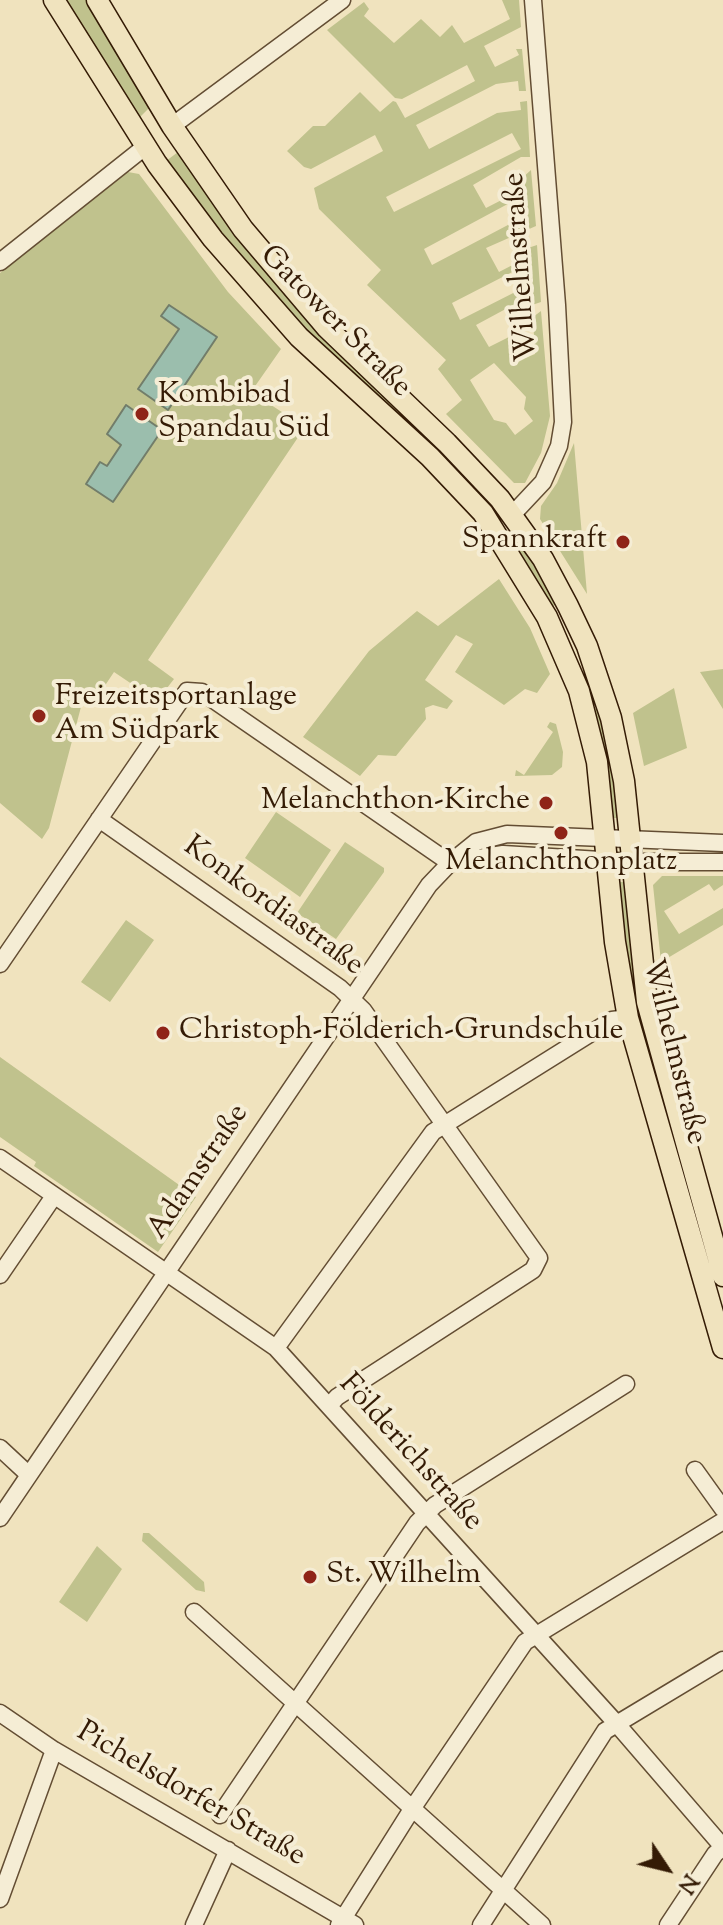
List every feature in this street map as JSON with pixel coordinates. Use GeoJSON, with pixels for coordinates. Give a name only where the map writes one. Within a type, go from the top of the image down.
{"type":"FeatureCollection","features":[{"type":"Feature","properties":{"kind":"main road","name":"Gatower Straße"},"geometry":{"type":"LineString","coordinates":[[54,0],[146,146],[204,227],[254,289],[330,366],[453,479],[494,530]]}},
{"type":"Feature","properties":{"kind":"main road","name":"Gatower Straße"},"geometry":{"type":"LineString","coordinates":[[97,0],[172,126],[243,229],[303,303],[464,461],[512,515]]}},
{"type":"Feature","properties":{"kind":"main road"},"geometry":{"type":"LineString","coordinates":[[146,146],[172,126]]}},
{"type":"Feature","properties":{"kind":"main road","name":"Wilhelmstraße"},"geometry":{"type":"LineString","coordinates":[[723,1276],[647,1002],[623,770],[607,700],[568,606],[512,515],[494,530],[547,617],[565,655],[590,729],[608,849],[615,942],[628,1018],[715,1293],[723,1348]]}},
{"type":"Feature","properties":{"kind":"main road"},"geometry":{"type":"LineString","coordinates":[[547,617],[568,606]]}},
{"type":"Feature","properties":{"kind":"street"},"geometry":{"type":"LineString","coordinates":[[172,126],[342,0]]}},
{"type":"Feature","properties":{"kind":"street","name":"Wilhelmstraße"},"geometry":{"type":"LineString","coordinates":[[512,515],[543,482],[559,446],[563,422],[533,0]]}},
{"type":"Feature","properties":{"kind":"street"},"geometry":{"type":"LineString","coordinates":[[0,262],[146,146]]}},
{"type":"Feature","properties":{"kind":"street"},"geometry":{"type":"LineString","coordinates":[[0,964],[6,942],[99,819],[187,691],[194,689],[450,863],[476,842],[507,834],[608,849],[633,862],[723,862]]}},
{"type":"Feature","properties":{"kind":"street","name":"Konkordiastraße"},"geometry":{"type":"LineString","coordinates":[[99,819],[352,999],[536,1253],[538,1265],[533,1270],[337,1397],[329,1406]]}},
{"type":"Feature","properties":{"kind":"street"},"geometry":{"type":"LineString","coordinates":[[608,849],[631,839],[723,843]]}},
{"type":"Feature","properties":{"kind":"street","name":"Adamstraße"},"geometry":{"type":"LineString","coordinates":[[0,1518],[429,885],[450,863]]}},
{"type":"Feature","properties":{"kind":"street"},"geometry":{"type":"LineString","coordinates":[[276,1348],[433,1132],[612,1020],[628,1018]]}},
{"type":"Feature","properties":{"kind":"street","name":"Földerichstraße"},"geometry":{"type":"LineString","coordinates":[[0,1158],[164,1274],[276,1348],[616,1723],[723,1847]]}},
{"type":"Feature","properties":{"kind":"street"},"geometry":{"type":"LineString","coordinates":[[0,1275],[54,1196]]}},
{"type":"Feature","properties":{"kind":"street"},"geometry":{"type":"LineString","coordinates":[[220,1815],[294,1702],[425,1514],[626,1384]]}},
{"type":"Feature","properties":{"kind":"street"},"geometry":{"type":"LineString","coordinates":[[0,1448],[29,1475]]}},
{"type":"Feature","properties":{"kind":"street"},"geometry":{"type":"LineString","coordinates":[[695,1470],[723,1509]]}},
{"type":"Feature","properties":{"kind":"street"},"geometry":{"type":"LineString","coordinates":[[345,1922],[412,1809],[525,1642],[723,1521]]}},
{"type":"Feature","properties":{"kind":"street"},"geometry":{"type":"LineString","coordinates":[[194,1612],[542,1925]]}},
{"type":"Feature","properties":{"kind":"street"},"geometry":{"type":"LineString","coordinates":[[481,1925],[605,1731],[723,1660]]}},
{"type":"Feature","properties":{"kind":"street","name":"Pichelsdorfer Straße"},"geometry":{"type":"LineString","coordinates":[[0,1713],[54,1750],[228,1850],[345,1922]]}},
{"type":"Feature","properties":{"kind":"street"},"geometry":{"type":"LineString","coordinates":[[0,1899],[54,1750]]}},
{"type":"Feature","properties":{"kind":"street"},"geometry":{"type":"LineString","coordinates":[[668,1925],[723,1847]]}},
{"type":"Feature","properties":{"kind":"street"},"geometry":{"type":"LineString","coordinates":[[194,1925],[228,1850]]}},
{"type":"Feature","properties":{"kind":"green space"},"geometry":{"type":"Polygon","coordinates":[[[65,0],[87,0],[150,107],[140,117],[65,0]]]}},
{"type":"Feature","properties":{"kind":"green space"},"geometry":{"type":"Polygon","coordinates":[[[502,0],[519,0],[521,27],[484,46],[495,67],[519,55],[516,49],[522,49],[526,91],[519,91],[518,81],[496,84],[416,125],[429,149],[497,113],[521,110],[520,102],[527,101],[530,157],[521,157],[473,185],[486,208],[525,188],[521,179],[531,170],[536,226],[486,248],[499,272],[528,257],[525,249],[537,245],[541,302],[532,305],[526,298],[476,325],[489,347],[513,335],[525,358],[535,354],[533,317],[541,311],[550,416],[541,453],[525,483],[514,483],[446,414],[462,400],[438,369],[446,360],[367,285],[381,270],[319,209],[314,188],[383,151],[375,135],[311,169],[304,167],[287,151],[313,126],[325,126],[360,92],[380,112],[393,101],[396,102],[405,118],[475,81],[467,65],[402,99],[395,98],[327,30],[364,2],[369,9],[364,16],[394,43],[421,19],[440,37],[452,25],[464,43],[510,19],[502,0]],[[512,133],[386,197],[394,212],[521,149],[512,133]],[[517,199],[424,249],[432,265],[525,216],[517,199]],[[522,267],[452,303],[460,320],[531,284],[522,267]],[[494,363],[470,380],[494,420],[506,423],[515,435],[533,421],[524,409],[526,397],[494,363]]]}},
{"type":"Feature","properties":{"kind":"green space"},"geometry":{"type":"Polygon","coordinates":[[[178,152],[490,501],[487,504],[438,452],[327,354],[241,261],[166,161],[178,152]]]}},
{"type":"Feature","properties":{"kind":"green space","name":"Kombibad Spandau Süd"},"geometry":{"type":"Polygon","coordinates":[[[128,172],[139,174],[228,292],[281,349],[251,392],[305,427],[148,660],[174,679],[157,701],[114,672],[98,696],[86,688],[49,828],[42,839],[0,803],[0,273],[128,172]]]}},
{"type":"Feature","properties":{"kind":"green space"},"geometry":{"type":"Polygon","coordinates":[[[574,443],[587,594],[540,519],[541,506],[557,483],[574,443]]]}},
{"type":"Feature","properties":{"kind":"green space"},"geometry":{"type":"Polygon","coordinates":[[[518,536],[559,603],[551,607],[510,541],[518,536]]]}},
{"type":"Feature","properties":{"kind":"green space"},"geometry":{"type":"Polygon","coordinates":[[[499,579],[530,628],[550,674],[537,693],[525,689],[504,705],[455,672],[473,644],[456,635],[425,680],[453,701],[447,709],[433,705],[425,708],[426,719],[396,756],[378,755],[360,776],[303,737],[369,651],[417,611],[438,626],[499,579]]]}},
{"type":"Feature","properties":{"kind":"green space"},"geometry":{"type":"Polygon","coordinates":[[[723,669],[723,709],[700,672],[723,669]]]}},
{"type":"Feature","properties":{"kind":"green space"},"geometry":{"type":"Polygon","coordinates":[[[674,688],[687,748],[644,766],[633,713],[674,688]]]}},
{"type":"Feature","properties":{"kind":"green space"},"geometry":{"type":"Polygon","coordinates":[[[593,709],[601,709],[622,818],[613,818],[593,709]]]}},
{"type":"Feature","properties":{"kind":"green space"},"geometry":{"type":"Polygon","coordinates":[[[550,722],[556,724],[563,752],[562,767],[552,775],[515,776],[516,770],[524,775],[553,732],[547,727],[550,722]]]}},
{"type":"Feature","properties":{"kind":"green space"},"geometry":{"type":"Polygon","coordinates":[[[276,812],[331,850],[300,897],[245,858],[276,812]]]}},
{"type":"Feature","properties":{"kind":"green space"},"geometry":{"type":"Polygon","coordinates":[[[345,842],[384,868],[384,872],[336,939],[297,913],[345,842]]]}},
{"type":"Feature","properties":{"kind":"green space"},"geometry":{"type":"Polygon","coordinates":[[[662,876],[723,876],[723,885],[714,891],[709,884],[664,911],[679,934],[723,908],[723,925],[661,962],[653,885],[662,876]]]}},
{"type":"Feature","properties":{"kind":"green space"},"geometry":{"type":"Polygon","coordinates":[[[617,882],[625,882],[717,1280],[713,1284],[631,993],[617,882]]]}},
{"type":"Feature","properties":{"kind":"green space"},"geometry":{"type":"Polygon","coordinates":[[[126,920],[154,940],[110,1002],[81,982],[126,920]]]}},
{"type":"Feature","properties":{"kind":"green space"},"geometry":{"type":"Polygon","coordinates":[[[0,1057],[196,1197],[158,1252],[34,1166],[36,1162],[0,1137],[0,1057]]]}},
{"type":"Feature","properties":{"kind":"green space"},"geometry":{"type":"Polygon","coordinates":[[[143,1533],[149,1533],[204,1582],[205,1592],[196,1590],[142,1541],[143,1533]]]}},
{"type":"Feature","properties":{"kind":"green space"},"geometry":{"type":"Polygon","coordinates":[[[97,1546],[122,1569],[87,1622],[59,1602],[97,1546]]]}},
{"type":"Feature","properties":{"kind":"shaded area"},"geometry":{"type":"Polygon","coordinates":[[[169,305],[217,337],[168,410],[138,389],[179,329],[161,316],[169,305]]]}},
{"type":"Feature","properties":{"kind":"shaded area"},"geometry":{"type":"Polygon","coordinates":[[[126,405],[162,430],[113,502],[86,484],[100,462],[107,466],[121,445],[107,434],[126,405]]]}},
{"type":"Feature","properties":{"kind":"place","name":"Kombibad Spandau Süd"},"geometry":{"type":"Point","coordinates":[142,414]}},
{"type":"Feature","properties":{"kind":"place","name":"Spannkraft"},"geometry":{"type":"Point","coordinates":[623,542]}},
{"type":"Feature","properties":{"kind":"place","name":"Freizeitsportanlage Am Südpark"},"geometry":{"type":"Point","coordinates":[39,716]}},
{"type":"Feature","properties":{"kind":"place","name":"Melanchthon-Kirche"},"geometry":{"type":"Point","coordinates":[546,803]}},
{"type":"Feature","properties":{"kind":"place","name":"Melanchthonplatz"},"geometry":{"type":"Point","coordinates":[561,833]}},
{"type":"Feature","properties":{"kind":"place","name":"Christoph-Földerich-Grundschule"},"geometry":{"type":"Point","coordinates":[163,1033]}},
{"type":"Feature","properties":{"kind":"place","name":"St. Wilhelm"},"geometry":{"type":"Point","coordinates":[310,1577]}}]}
